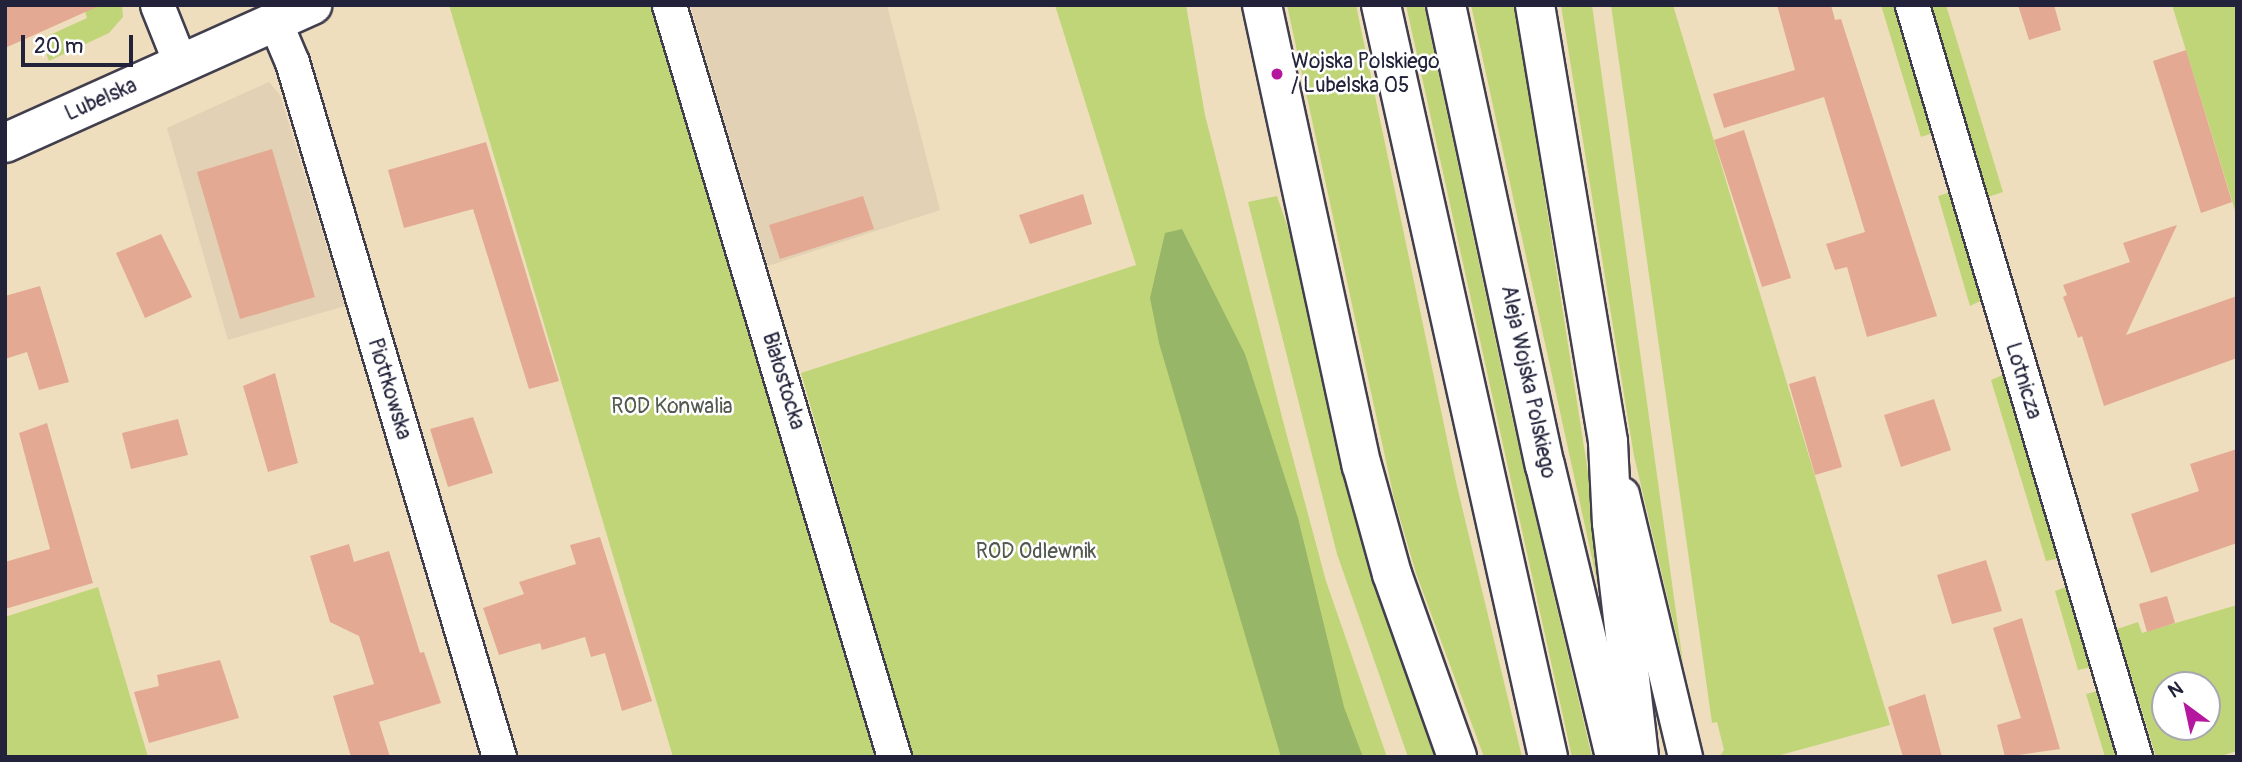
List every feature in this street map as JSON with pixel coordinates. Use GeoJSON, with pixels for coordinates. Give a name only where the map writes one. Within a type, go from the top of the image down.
{"type":"FeatureCollection","features":[{"type":"Feature","properties":{"kind":"main road","name":"Lubelska"},"geometry":{"type":"LineString","coordinates":[[5,143],[312,5]]}},
{"type":"Feature","properties":{"kind":"main road"},"geometry":{"type":"LineString","coordinates":[[1262,5],[1362,466],[1392,574],[1457,757]]}},
{"type":"Feature","properties":{"kind":"main road"},"geometry":{"type":"LineString","coordinates":[[1381,5],[1548,757]]}},
{"type":"Feature","properties":{"kind":"main road","name":"Aleja Wojska Polskiego"},"geometry":{"type":"LineString","coordinates":[[1446,5],[1545,466],[1615,757]]}},
{"type":"Feature","properties":{"kind":"main road"},"geometry":{"type":"LineString","coordinates":[[1535,5],[1608,442],[1612,523],[1639,757]]}},
{"type":"Feature","properties":{"kind":"street"},"geometry":{"type":"LineString","coordinates":[[157,5],[181,65]]}},
{"type":"Feature","properties":{"kind":"street","name":"Białostocka"},"geometry":{"type":"LineString","coordinates":[[669,5],[894,757]]}},
{"type":"Feature","properties":{"kind":"street","name":"Lotnicza"},"geometry":{"type":"LineString","coordinates":[[1912,5],[2135,757]]}},
{"type":"Feature","properties":{"kind":"street","name":"Piotrkowska"},"geometry":{"type":"LineString","coordinates":[[275,22],[292,62],[499,757]]}},
{"type":"Feature","properties":{"kind":"street"},"geometry":{"type":"LineString","coordinates":[[1608,442],[1685,757]]}},
{"type":"Feature","properties":{"kind":"shaded area"},"geometry":{"type":"Polygon","coordinates":[[[690,5],[887,5],[940,210],[768,266],[690,5]]]}},
{"type":"Feature","properties":{"kind":"shaded area"},"geometry":{"type":"Polygon","coordinates":[[[269,82],[280,95],[345,306],[228,340],[167,128],[269,82]]]}},
{"type":"Feature","properties":{"kind":"green space"},"geometry":{"type":"Polygon","coordinates":[[[83,5],[122,5],[123,17],[109,33],[49,61],[41,39],[87,18],[83,5]]]}},
{"type":"Feature","properties":{"kind":"green space","name":"ROD Konwalia"},"geometry":{"type":"Polygon","coordinates":[[[449,5],[655,5],[878,757],[673,757],[449,5]]]}},
{"type":"Feature","properties":{"kind":"green space","name":"ROD Odlewnik"},"geometry":{"type":"Polygon","coordinates":[[[1055,5],[1186,5],[1205,115],[1283,421],[1326,581],[1387,757],[912,757],[801,373],[1136,265],[1055,5]]]}},
{"type":"Feature","properties":{"kind":"green space"},"geometry":{"type":"Polygon","coordinates":[[[1287,5],[1356,5],[1456,482],[1522,757],[1484,757],[1416,573],[1394,498],[1287,5]]]}},
{"type":"Feature","properties":{"kind":"green space"},"geometry":{"type":"Polygon","coordinates":[[[1406,5],[1424,5],[1511,413],[1592,757],[1572,757],[1406,5]]]}},
{"type":"Feature","properties":{"kind":"green space"},"geometry":{"type":"Polygon","coordinates":[[[1471,5],[1515,5],[1606,588],[1604,613],[1471,5]]]}},
{"type":"Feature","properties":{"kind":"green space"},"geometry":{"type":"Polygon","coordinates":[[[1561,5],[1592,5],[1683,663],[1634,456],[1561,5]]]}},
{"type":"Feature","properties":{"kind":"green space"},"geometry":{"type":"Polygon","coordinates":[[[1611,5],[1673,5],[1890,725],[1773,757],[1719,757],[1724,750],[1717,722],[1712,723],[1611,5]]]}},
{"type":"Feature","properties":{"kind":"green space"},"geometry":{"type":"Polygon","coordinates":[[[1881,5],[1896,5],[1933,133],[1921,137],[1881,5]]]}},
{"type":"Feature","properties":{"kind":"green space"},"geometry":{"type":"Polygon","coordinates":[[[1930,5],[1946,5],[2003,192],[1988,197],[1930,5]]]}},
{"type":"Feature","properties":{"kind":"green space"},"geometry":{"type":"Polygon","coordinates":[[[2172,5],[2237,5],[2237,217],[2208,122],[2172,5]]]}},
{"type":"Feature","properties":{"kind":"green space"},"geometry":{"type":"Polygon","coordinates":[[[1950,192],[1984,299],[1970,306],[1938,196],[1950,192]]]}},
{"type":"Feature","properties":{"kind":"green space"},"geometry":{"type":"Polygon","coordinates":[[[1277,196],[1296,252],[1371,570],[1437,757],[1408,757],[1337,554],[1248,202],[1277,196]]]}},
{"type":"Feature","properties":{"kind":"green space"},"geometry":{"type":"Polygon","coordinates":[[[1182,229],[1245,354],[1298,518],[1344,707],[1363,757],[1281,757],[1159,343],[1150,298],[1165,233],[1182,229]]]}},
{"type":"Feature","properties":{"kind":"green space"},"geometry":{"type":"Polygon","coordinates":[[[2005,374],[2060,558],[2046,561],[1991,380],[2005,374]]]}},
{"type":"Feature","properties":{"kind":"green space"},"geometry":{"type":"Polygon","coordinates":[[[2069,586],[2092,667],[2078,670],[2055,591],[2069,586]]]}},
{"type":"Feature","properties":{"kind":"green space"},"geometry":{"type":"Polygon","coordinates":[[[98,587],[148,757],[5,757],[5,617],[98,587]]]}},
{"type":"Feature","properties":{"kind":"green space"},"geometry":{"type":"Polygon","coordinates":[[[2237,605],[2237,751],[2218,757],[2156,757],[2151,741],[2221,741],[2221,671],[2151,671],[2151,741],[2117,629],[2138,622],[2142,633],[2237,605]]]}},
{"type":"Feature","properties":{"kind":"green space"},"geometry":{"type":"Polygon","coordinates":[[[2098,691],[2120,757],[2105,757],[2086,694],[2098,691]]]}},
{"type":"Feature","properties":{"kind":"building"},"geometry":{"type":"Polygon","coordinates":[[[5,5],[101,5],[5,48],[5,5]]]}},
{"type":"Feature","properties":{"kind":"building"},"geometry":{"type":"Polygon","coordinates":[[[1777,5],[1831,5],[1835,20],[1841,19],[1937,316],[1867,337],[1847,267],[1835,270],[1826,244],[1865,232],[1824,97],[1724,128],[1713,94],[1795,70],[1777,5]]]}},
{"type":"Feature","properties":{"kind":"building"},"geometry":{"type":"Polygon","coordinates":[[[2018,5],[2054,5],[2061,30],[2029,40],[2018,5]]]}},
{"type":"Feature","properties":{"kind":"building"},"geometry":{"type":"Polygon","coordinates":[[[2186,50],[2232,202],[2201,213],[2153,61],[2186,50]]]}},
{"type":"Feature","properties":{"kind":"building"},"geometry":{"type":"Polygon","coordinates":[[[1744,130],[1791,278],[1762,287],[1714,140],[1744,130]]]}},
{"type":"Feature","properties":{"kind":"building"},"geometry":{"type":"Polygon","coordinates":[[[486,142],[559,381],[529,389],[473,209],[404,228],[388,170],[486,142]]]}},
{"type":"Feature","properties":{"kind":"building"},"geometry":{"type":"Polygon","coordinates":[[[272,149],[315,297],[240,319],[197,172],[272,149]]]}},
{"type":"Feature","properties":{"kind":"building"},"geometry":{"type":"Polygon","coordinates":[[[1083,194],[1092,224],[1030,244],[1019,215],[1083,194]]]}},
{"type":"Feature","properties":{"kind":"building"},"geometry":{"type":"Polygon","coordinates":[[[863,196],[874,229],[780,259],[769,225],[863,196]]]}},
{"type":"Feature","properties":{"kind":"building"},"geometry":{"type":"Polygon","coordinates":[[[2177,225],[2126,335],[2237,296],[2237,358],[2104,406],[2082,336],[2078,338],[2063,297],[2067,295],[2063,285],[2130,262],[2123,243],[2177,225]]]}},
{"type":"Feature","properties":{"kind":"building"},"geometry":{"type":"Polygon","coordinates":[[[161,234],[192,297],[145,318],[116,253],[161,234]]]}},
{"type":"Feature","properties":{"kind":"building"},"geometry":{"type":"Polygon","coordinates":[[[40,286],[69,382],[39,390],[27,352],[5,359],[5,296],[40,286]]]}},
{"type":"Feature","properties":{"kind":"building"},"geometry":{"type":"Polygon","coordinates":[[[275,373],[298,463],[268,472],[243,386],[275,373]]]}},
{"type":"Feature","properties":{"kind":"building"},"geometry":{"type":"Polygon","coordinates":[[[1815,376],[1842,467],[1815,475],[1789,384],[1815,376]]]}},
{"type":"Feature","properties":{"kind":"building"},"geometry":{"type":"Polygon","coordinates":[[[1934,399],[1951,450],[1901,467],[1884,415],[1934,399]]]}},
{"type":"Feature","properties":{"kind":"building"},"geometry":{"type":"Polygon","coordinates":[[[473,417],[493,473],[448,487],[430,429],[473,417]]]}},
{"type":"Feature","properties":{"kind":"building"},"geometry":{"type":"Polygon","coordinates":[[[178,419],[188,455],[131,469],[122,433],[178,419]]]}},
{"type":"Feature","properties":{"kind":"building"},"geometry":{"type":"Polygon","coordinates":[[[47,423],[93,583],[5,609],[5,562],[50,549],[19,433],[47,423]]]}},
{"type":"Feature","properties":{"kind":"building"},"geometry":{"type":"Polygon","coordinates":[[[2237,449],[2237,543],[2151,573],[2131,514],[2199,491],[2190,464],[2237,449]]]}},
{"type":"Feature","properties":{"kind":"building"},"geometry":{"type":"Polygon","coordinates":[[[600,537],[652,701],[622,711],[605,653],[591,657],[585,637],[542,650],[540,643],[499,655],[483,608],[524,594],[519,582],[576,564],[570,545],[600,537]]]}},
{"type":"Feature","properties":{"kind":"building"},"geometry":{"type":"Polygon","coordinates":[[[349,544],[354,562],[389,551],[420,653],[424,652],[441,703],[379,722],[390,757],[351,757],[333,696],[374,684],[359,636],[330,622],[310,556],[349,544]]]}},
{"type":"Feature","properties":{"kind":"building"},"geometry":{"type":"Polygon","coordinates":[[[1986,560],[2002,611],[1952,624],[1937,575],[1986,560]]]}},
{"type":"Feature","properties":{"kind":"building"},"geometry":{"type":"Polygon","coordinates":[[[2167,596],[2175,623],[2147,632],[2139,604],[2167,596]]]}},
{"type":"Feature","properties":{"kind":"building"},"geometry":{"type":"Polygon","coordinates":[[[2022,618],[2060,749],[2005,757],[1997,725],[2021,718],[1993,628],[2022,618]]]}},
{"type":"Feature","properties":{"kind":"building"},"geometry":{"type":"Polygon","coordinates":[[[220,660],[239,718],[149,743],[134,692],[159,686],[157,675],[220,660]]]}},
{"type":"Feature","properties":{"kind":"building"},"geometry":{"type":"Polygon","coordinates":[[[1925,694],[1942,757],[1903,757],[1888,707],[1925,694]]]}},
{"type":"Feature","properties":{"kind":"place","name":"Wojska Polskiego / Lubelska 05"},"geometry":{"type":"Point","coordinates":[1277,74]}}]}
